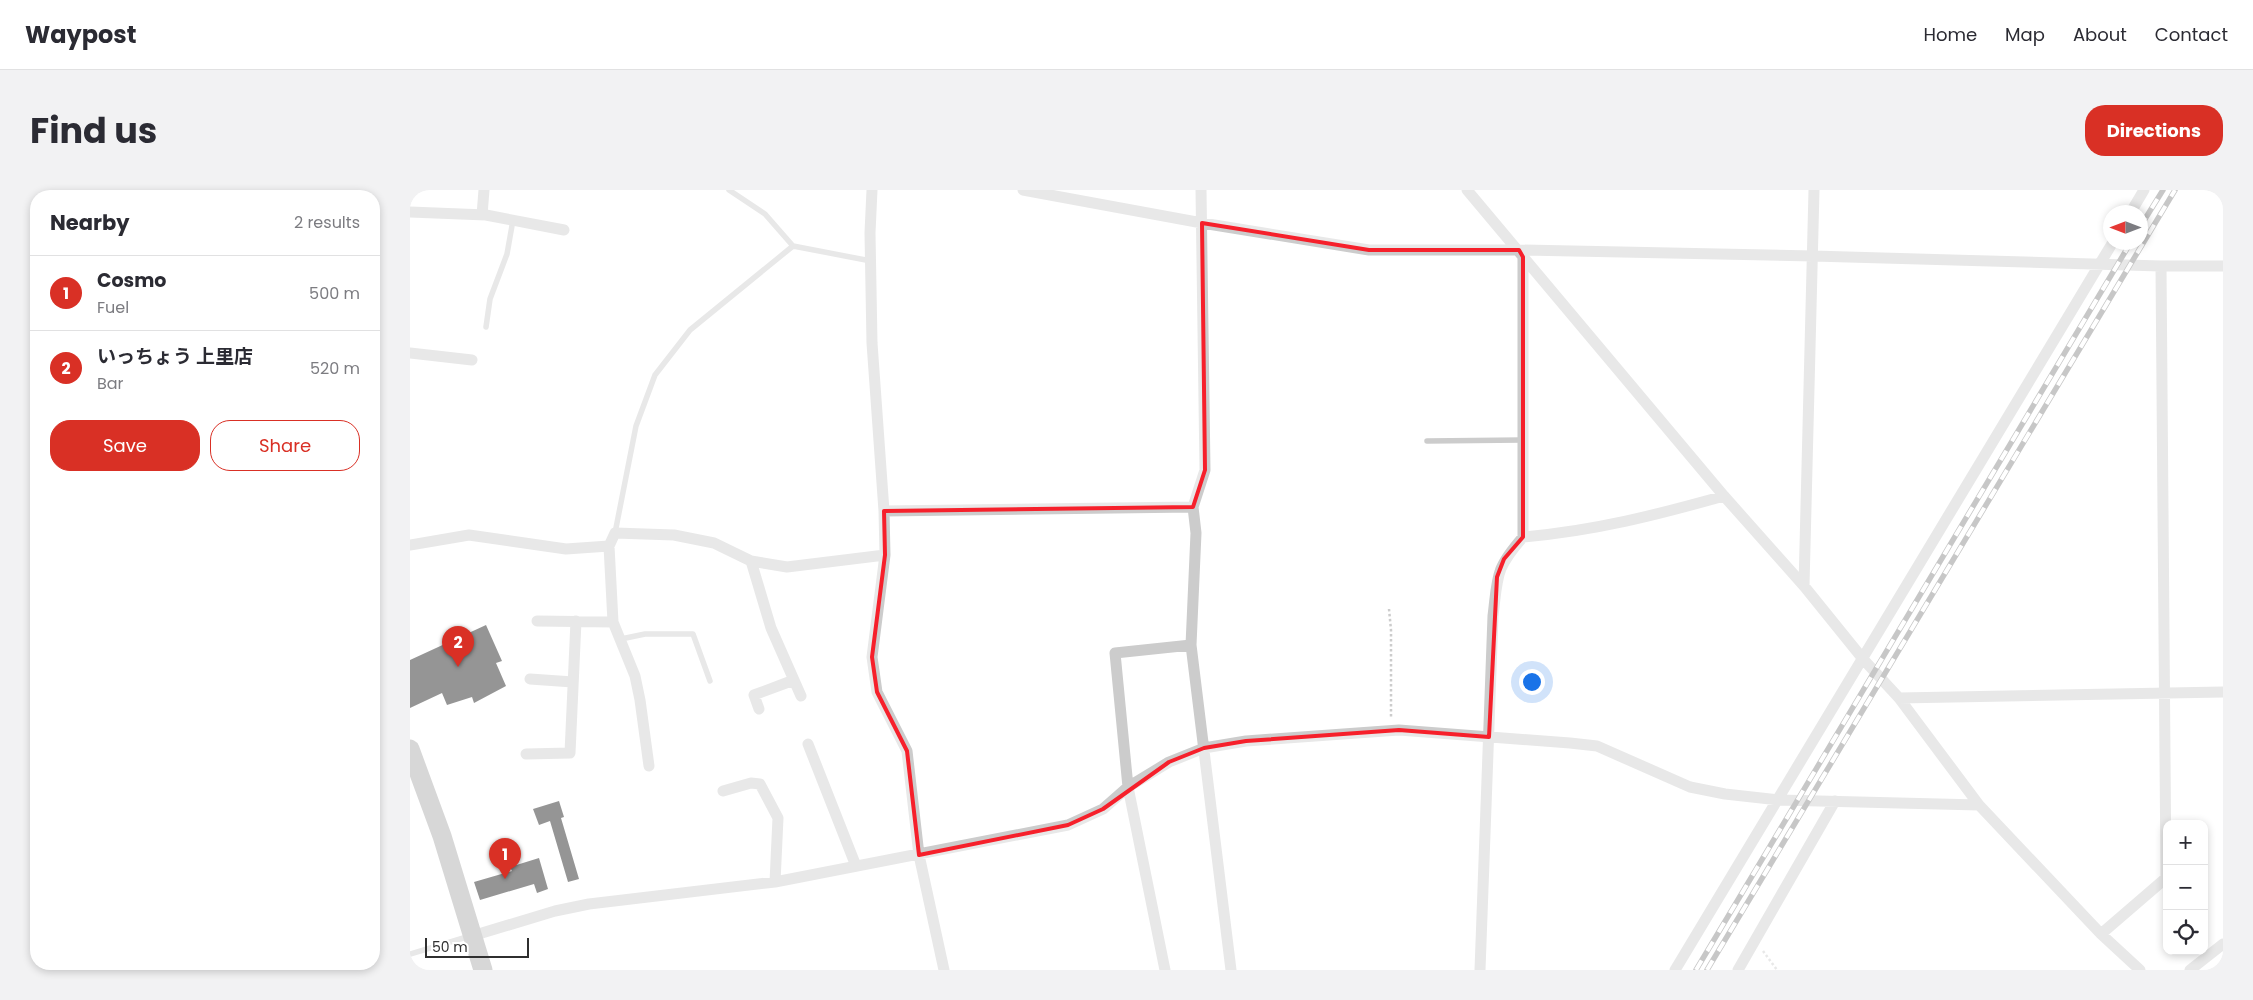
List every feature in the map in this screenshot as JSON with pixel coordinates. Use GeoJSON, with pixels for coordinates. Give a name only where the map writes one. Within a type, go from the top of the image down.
{"type":"FeatureCollection","features":[{"type":"Feature","properties":{"kind":"main road"},"geometry":{"type":"LineString","coordinates":[[410,751],[442,836],[483,970]]}},
{"type":"Feature","properties":{"kind":"street"},"geometry":{"type":"LineString","coordinates":[[482,215],[484,190]]}},
{"type":"Feature","properties":{"kind":"street"},"geometry":{"type":"LineString","coordinates":[[872,190],[872,343],[884,510],[885,555],[872,657],[877,692],[907,751],[919,855],[944,970]]}},
{"type":"Feature","properties":{"kind":"street"},"geometry":{"type":"LineString","coordinates":[[1023,190],[1202,223],[1370,250],[1521,254],[1812,256],[2161,266],[2223,266]]}},
{"type":"Feature","properties":{"kind":"street"},"geometry":{"type":"LineString","coordinates":[[1201,190],[1205,470],[1193,507],[1196,533],[1191,645],[1231,970]]}},
{"type":"Feature","properties":{"kind":"street"},"geometry":{"type":"LineString","coordinates":[[1466,190],[1724,496],[1804,586],[1863,659],[1899,698],[1979,804],[2101,934],[2140,970]]}},
{"type":"Feature","properties":{"kind":"street"},"geometry":{"type":"LineString","coordinates":[[1804,586],[1814,190]]}},
{"type":"Feature","properties":{"kind":"street"},"geometry":{"type":"LineString","coordinates":[[2135,205],[2144,190]]}},
{"type":"Feature","properties":{"kind":"street"},"geometry":{"type":"LineString","coordinates":[[410,212],[482,215],[564,230]]}},
{"type":"Feature","properties":{"kind":"street"},"geometry":{"type":"LineString","coordinates":[[1675,970],[1780,800],[2109,250]]}},
{"type":"Feature","properties":{"kind":"street"},"geometry":{"type":"LineString","coordinates":[[1480,970],[1497,577],[1504,559],[1523,537],[1521,254]]}},
{"type":"Feature","properties":{"kind":"street"},"geometry":{"type":"LineString","coordinates":[[2101,934],[2166,878],[2161,266]]}},
{"type":"Feature","properties":{"kind":"street"},"geometry":{"type":"LineString","coordinates":[[410,353],[472,360]]}},
{"type":"Feature","properties":{"kind":"street"},"geometry":{"type":"LineString","coordinates":[[1523,537],[1594,529],[1651,517],[1724,496]]}},
{"type":"Feature","properties":{"kind":"street"},"geometry":{"type":"LineString","coordinates":[[884,510],[1193,507]]}},
{"type":"Feature","properties":{"kind":"street"},"geometry":{"type":"LineString","coordinates":[[648,766],[640,700],[635,676],[613,622],[610,546],[614,533],[674,535],[714,544],[751,561],[787,566],[885,555]]}},
{"type":"Feature","properties":{"kind":"street"},"geometry":{"type":"LineString","coordinates":[[410,546],[469,534],[566,549],[610,546]]}},
{"type":"Feature","properties":{"kind":"street"},"geometry":{"type":"LineString","coordinates":[[751,561],[771,628],[801,696]]}},
{"type":"Feature","properties":{"kind":"street"},"geometry":{"type":"LineString","coordinates":[[537,621],[613,622]]}},
{"type":"Feature","properties":{"kind":"street"},"geometry":{"type":"LineString","coordinates":[[526,754],[570,753],[576,621]]}},
{"type":"Feature","properties":{"kind":"street"},"geometry":{"type":"LineString","coordinates":[[1165,970],[1128,787],[1115,653],[1191,645]]}},
{"type":"Feature","properties":{"kind":"street"},"geometry":{"type":"LineString","coordinates":[[530,679],[573,682]]}},
{"type":"Feature","properties":{"kind":"street"},"geometry":{"type":"LineString","coordinates":[[759,709],[754,695],[794,680]]}},
{"type":"Feature","properties":{"kind":"street"},"geometry":{"type":"LineString","coordinates":[[1899,698],[2223,692]]}},
{"type":"Feature","properties":{"kind":"street"},"geometry":{"type":"LineString","coordinates":[[472,936],[555,911],[589,904],[775,882],[1068,825],[1103,809],[1128,787],[1168,762],[1204,748],[1246,741],[1392,730],[1597,746],[1690,787],[1725,794],[1780,800],[1979,804]]}},
{"type":"Feature","properties":{"kind":"street"},"geometry":{"type":"LineString","coordinates":[[808,744],[856,866]]}},
{"type":"Feature","properties":{"kind":"street"},"geometry":{"type":"LineString","coordinates":[[723,791],[751,783],[760,784],[778,818],[775,882]]}},
{"type":"Feature","properties":{"kind":"street"},"geometry":{"type":"LineString","coordinates":[[1738,970],[1835,801]]}},
{"type":"Feature","properties":{"kind":"street"},"geometry":{"type":"LineString","coordinates":[[2190,970],[2223,944]]}},
{"type":"Feature","properties":{"kind":"lane"},"geometry":{"type":"LineString","coordinates":[[729,190],[766,214],[793,246],[871,261]]}},
{"type":"Feature","properties":{"kind":"lane"},"geometry":{"type":"LineString","coordinates":[[486,327],[490,299],[507,254],[513,220]]}},
{"type":"Feature","properties":{"kind":"lane"},"geometry":{"type":"LineString","coordinates":[[614,533],[636,426],[655,375],[690,330],[793,246]]}},
{"type":"Feature","properties":{"kind":"lane"},"geometry":{"type":"LineString","coordinates":[[1427,440],[1522,440]]}},
{"type":"Feature","properties":{"kind":"lane"},"geometry":{"type":"LineString","coordinates":[[620,639],[645,634],[693,634],[710,681]]}},
{"type":"Feature","properties":{"kind":"lane"},"geometry":{"type":"LineString","coordinates":[[410,954],[472,936]]}},
{"type":"Feature","properties":{"kind":"path"},"geometry":{"type":"LineString","coordinates":[[1389,609],[1392,730]]}},
{"type":"Feature","properties":{"kind":"path"},"geometry":{"type":"LineString","coordinates":[[1756,941],[1777,970]]}},
{"type":"Feature","properties":{"kind":"highlighted area"},"geometry":{"type":"Polygon","coordinates":[[[1202,223],[1369,250],[1519,250],[1523,257],[1523,537],[1504,559],[1497,577],[1489,737],[1399,730],[1246,741],[1204,748],[1169,762],[1103,809],[1068,825],[919,855],[907,751],[877,692],[872,657],[885,555],[884,511],[1193,507],[1205,470],[1202,223]]]}},
{"type":"Feature","properties":{"kind":"building"},"geometry":{"type":"Polygon","coordinates":[[[486,625],[502,661],[496,663],[506,686],[474,703],[472,697],[447,705],[442,693],[410,708],[410,660],[486,625]]]}},
{"type":"Feature","properties":{"kind":"building"},"geometry":{"type":"Polygon","coordinates":[[[559,801],[564,817],[561,818],[579,879],[568,882],[550,821],[539,825],[533,809],[559,801]]]}},
{"type":"Feature","properties":{"kind":"building"},"geometry":{"type":"Polygon","coordinates":[[[539,858],[548,889],[537,893],[534,884],[480,900],[474,882],[512,871],[510,867],[539,858]]]}},
{"type":"Feature","properties":{"kind":"railway"},"geometry":{"type":"LineString","coordinates":[[2148,214],[2163,190]]}},
{"type":"Feature","properties":{"kind":"railway"},"geometry":{"type":"LineString","coordinates":[[1707,970],[2175,190]]}},
{"type":"Feature","properties":{"kind":"railway"},"geometry":{"type":"LineString","coordinates":[[1696,970],[2126,250]]}},
{"type":"Feature","properties":{"kind":"place","name":"いっちょう 上里店"},"geometry":{"type":"Point","coordinates":[458,667]}},
{"type":"Feature","properties":{"kind":"place","name":"Cosmo"},"geometry":{"type":"Point","coordinates":[505,879]}}]}
